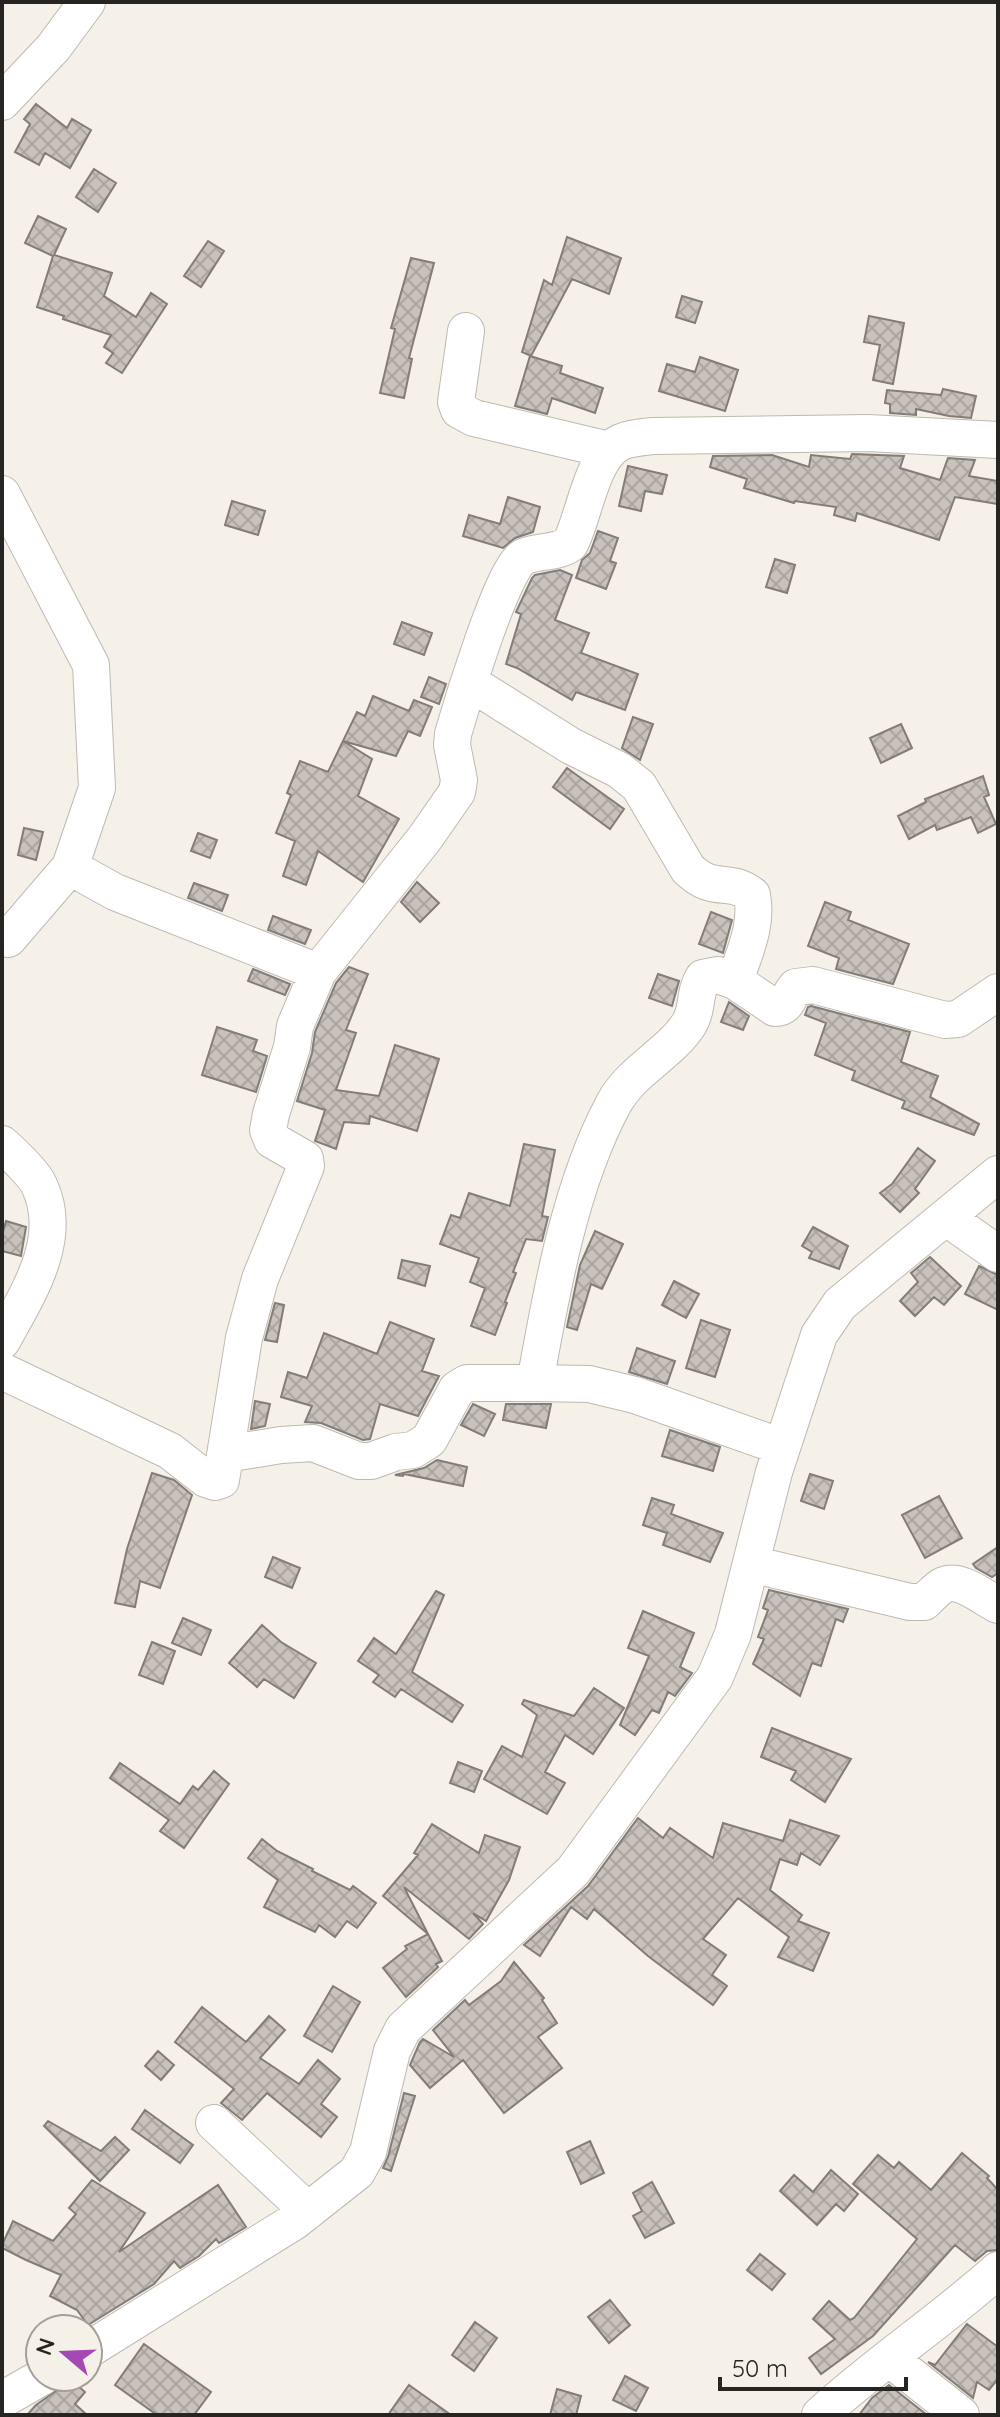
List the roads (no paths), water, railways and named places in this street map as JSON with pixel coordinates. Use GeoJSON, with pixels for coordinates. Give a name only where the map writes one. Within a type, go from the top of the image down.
{"type":"FeatureCollection","features":[{"type":"Feature","properties":{"kind":"street"},"geometry":{"type":"LineString","coordinates":[[2,102],[53,48],[87,2]]}},
{"type":"Feature","properties":{"kind":"street"},"geometry":{"type":"LineString","coordinates":[[466,331],[456,402],[459,410],[474,418],[609,450]]}},
{"type":"Feature","properties":{"kind":"street"},"geometry":{"type":"LineString","coordinates":[[2,1371],[170,1451],[206,1479],[221,1480],[244,1338],[260,1279],[306,1166],[305,1159],[272,1140],[268,1130],[295,1026],[318,972],[425,838],[457,792],[459,780],[452,745],[453,734],[469,682],[513,567],[522,557],[561,550],[570,544],[599,465],[609,450],[623,441],[653,436],[868,433],[998,440]]}},
{"type":"Feature","properties":{"kind":"street"},"geometry":{"type":"LineString","coordinates":[[2,494],[91,665],[97,788],[70,867],[4,941]]}},
{"type":"Feature","properties":{"kind":"street"},"geometry":{"type":"LineString","coordinates":[[469,682],[571,746],[619,770],[639,786],[688,869],[698,879],[711,885],[742,887],[752,895],[755,911],[752,933],[735,981]]}},
{"type":"Feature","properties":{"kind":"street"},"geometry":{"type":"LineString","coordinates":[[70,867],[115,892],[318,972]]}},
{"type":"Feature","properties":{"kind":"street"},"geometry":{"type":"LineString","coordinates":[[535,1383],[550,1302],[573,1211],[595,1146],[615,1101],[643,1068],[670,1045],[691,1021],[703,978],[718,975],[735,981],[775,1008],[787,1004],[796,987],[813,985],[945,1020],[958,1019],[998,992]]}},
{"type":"Feature","properties":{"kind":"street"},"geometry":{"type":"LineString","coordinates":[[2,1144],[39,1184],[47,1219],[45,1253],[2,1341]]}},
{"type":"Feature","properties":{"kind":"street"},"geometry":{"type":"LineString","coordinates":[[104,2340],[308,2211],[357,2172],[368,2152],[392,2051],[403,2029],[573,1871],[715,1677],[733,1634],[782,1447],[819,1335],[840,1304],[871,1276],[998,1174]]}},
{"type":"Feature","properties":{"kind":"street"},"geometry":{"type":"LineString","coordinates":[[947,1218],[998,1254]]}},
{"type":"Feature","properties":{"kind":"street"},"geometry":{"type":"LineString","coordinates":[[226,1454],[313,1443],[359,1461],[371,1461],[422,1446],[429,1440],[457,1389],[467,1383],[589,1384],[635,1395],[782,1447]]}},
{"type":"Feature","properties":{"kind":"street"},"geometry":{"type":"LineString","coordinates":[[751,1564],[910,1602],[924,1602],[941,1586],[950,1583],[961,1585],[998,1605]]}},
{"type":"Feature","properties":{"kind":"street"},"geometry":{"type":"LineString","coordinates":[[214,2123],[308,2211]]}},
{"type":"Feature","properties":{"kind":"street"},"geometry":{"type":"LineString","coordinates":[[820,2415],[848,2389],[954,2309],[998,2270]]}},
{"type":"Feature","properties":{"kind":"street"},"geometry":{"type":"LineString","coordinates":[[889,2358],[961,2415]]}},
{"type":"Feature","properties":{"kind":"street"},"geometry":{"type":"LineString","coordinates":[[2,2400],[24,2387]]}}]}
